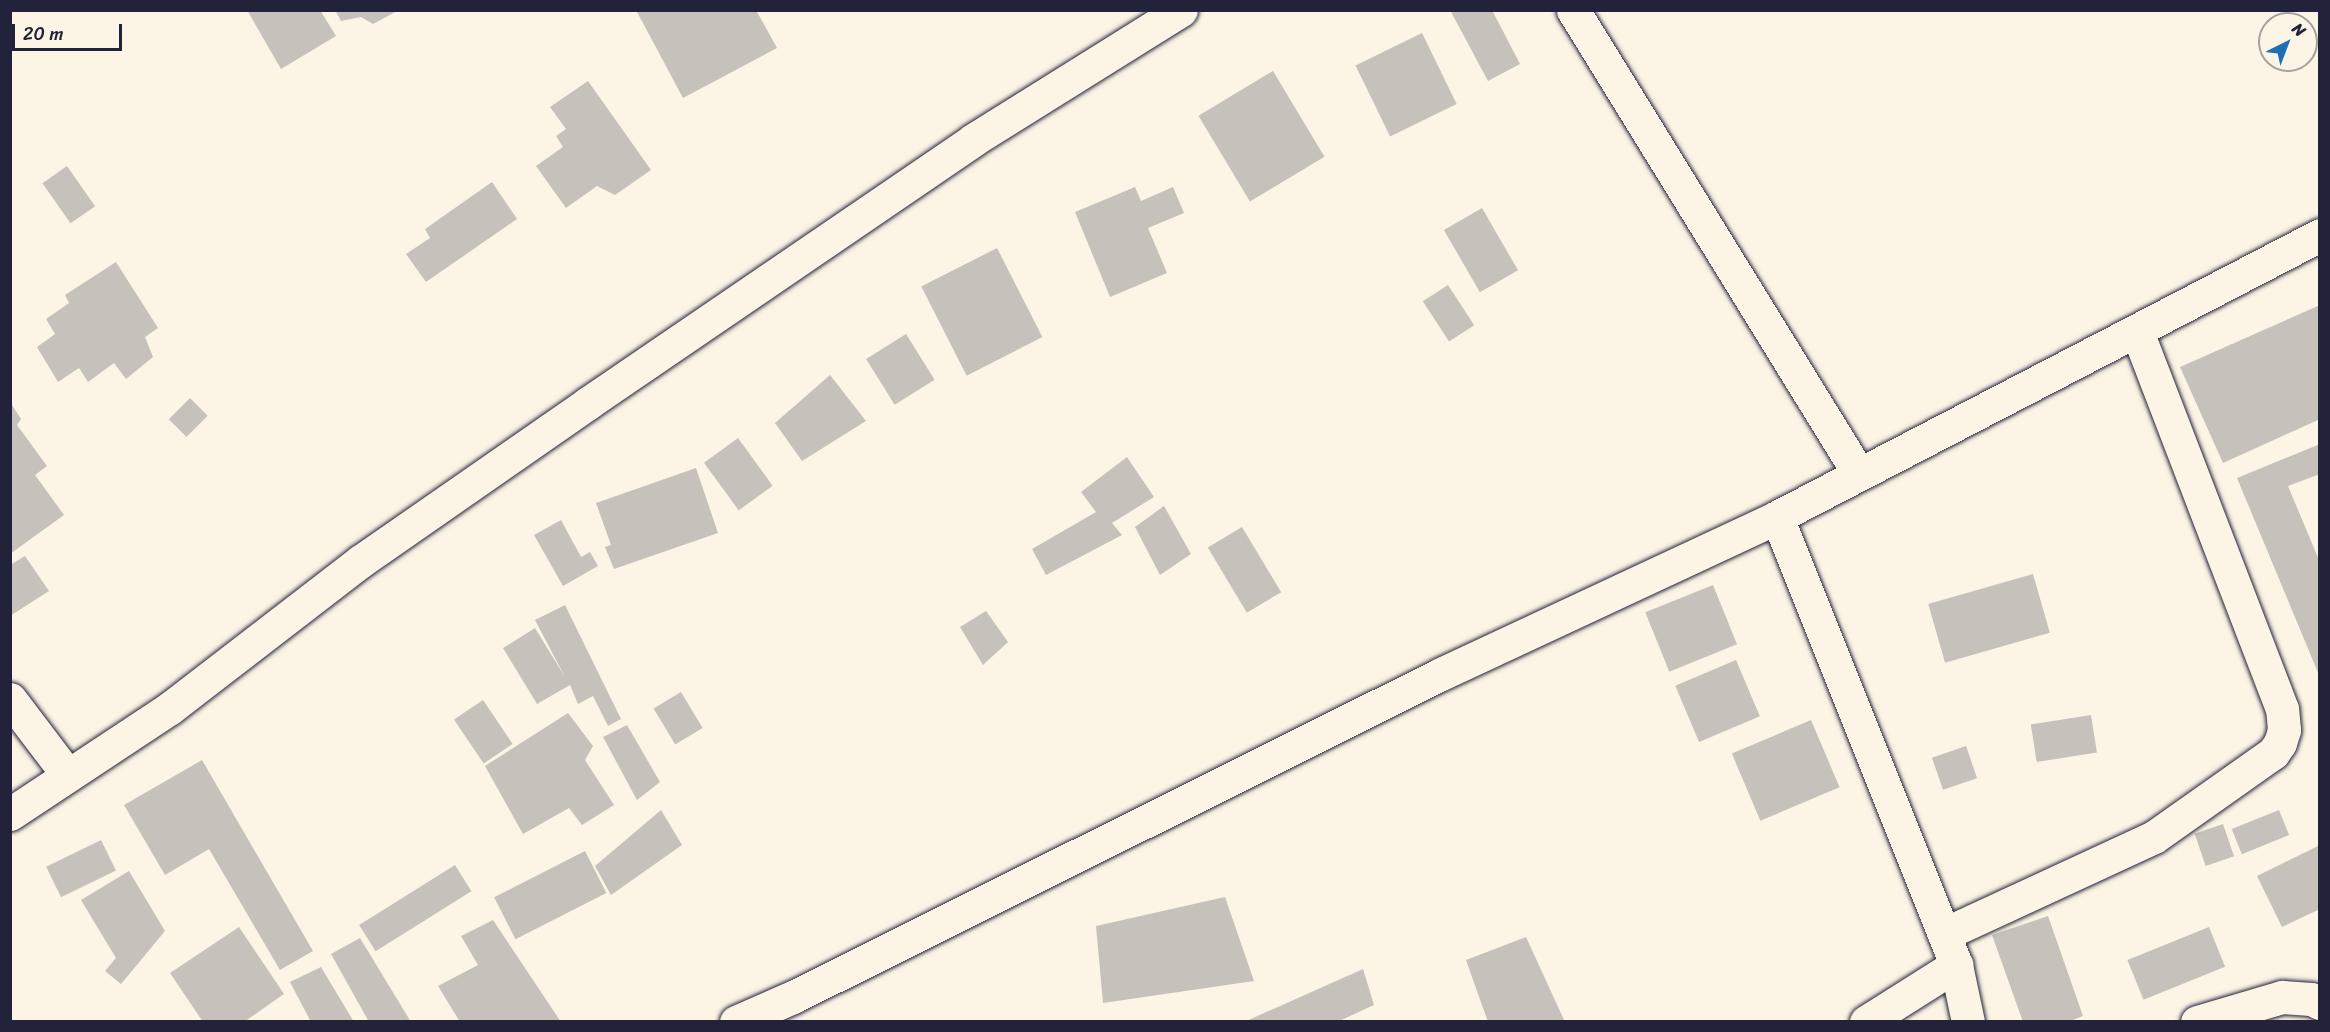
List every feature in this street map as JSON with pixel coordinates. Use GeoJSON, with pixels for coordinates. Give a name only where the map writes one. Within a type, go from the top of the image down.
{"type":"FeatureCollection","features":[{"type":"Feature","properties":{"kind":"street"},"geometry":{"type":"LineString","coordinates":[[10,814],[67,774],[170,708],[361,561],[598,396],[973,140],[1181,10]]}},
{"type":"Feature","properties":{"kind":"street"},"geometry":{"type":"LineString","coordinates":[[1573,10],[1859,474]]}},
{"type":"Feature","properties":{"kind":"street"},"geometry":{"type":"LineString","coordinates":[[736,1022],[814,986],[1441,674],[1777,517],[2137,332],[2319,235]]}},
{"type":"Feature","properties":{"kind":"street"},"geometry":{"type":"LineString","coordinates":[[1944,934],[2154,837],[2273,753],[2284,730],[2282,709],[2137,332]]}},
{"type":"Feature","properties":{"kind":"street"},"geometry":{"type":"LineString","coordinates":[[1777,517],[1956,965],[1968,1022]]}},
{"type":"Feature","properties":{"kind":"street"},"geometry":{"type":"LineString","coordinates":[[10,699],[67,774]]}},
{"type":"Feature","properties":{"kind":"street"},"geometry":{"type":"LineString","coordinates":[[1866,1022],[1956,965]]}},
{"type":"Feature","properties":{"kind":"street"},"geometry":{"type":"LineString","coordinates":[[2197,1022],[2282,997],[2311,999],[2319,1003]]}},
{"type":"Feature","properties":{"kind":"building"},"geometry":{"type":"Polygon","coordinates":[[[247,10],[320,10],[336,36],[281,69],[247,10]]]}},
{"type":"Feature","properties":{"kind":"building"},"geometry":{"type":"Polygon","coordinates":[[[335,10],[399,10],[373,24],[361,17],[341,21],[335,10]]]}},
{"type":"Feature","properties":{"kind":"building"},"geometry":{"type":"Polygon","coordinates":[[[636,10],[756,10],[777,48],[683,98],[636,10]]]}},
{"type":"Feature","properties":{"kind":"building"},"geometry":{"type":"Polygon","coordinates":[[[1450,10],[1492,10],[1520,64],[1488,81],[1450,10]]]}},
{"type":"Feature","properties":{"kind":"building"},"geometry":{"type":"Polygon","coordinates":[[[1422,33],[1457,104],[1390,136],[1355,65],[1422,33]]]}},
{"type":"Feature","properties":{"kind":"building"},"geometry":{"type":"Polygon","coordinates":[[[1273,71],[1325,157],[1250,202],[1198,116],[1273,71]]]}},
{"type":"Feature","properties":{"kind":"building"},"geometry":{"type":"Polygon","coordinates":[[[588,81],[651,170],[615,195],[597,186],[566,208],[536,166],[563,147],[556,136],[566,129],[550,107],[588,81]]]}},
{"type":"Feature","properties":{"kind":"building"},"geometry":{"type":"Polygon","coordinates":[[[67,166],[95,206],[71,223],[42,183],[67,166]]]}},
{"type":"Feature","properties":{"kind":"building"},"geometry":{"type":"Polygon","coordinates":[[[492,182],[517,219],[426,282],[406,254],[430,238],[425,229],[492,182]]]}},
{"type":"Feature","properties":{"kind":"building"},"geometry":{"type":"Polygon","coordinates":[[[1135,187],[1141,201],[1173,187],[1184,213],[1148,228],[1167,273],[1110,297],[1075,212],[1135,187]]]}},
{"type":"Feature","properties":{"kind":"building"},"geometry":{"type":"Polygon","coordinates":[[[1482,208],[1518,270],[1480,292],[1444,230],[1482,208]]]}},
{"type":"Feature","properties":{"kind":"building"},"geometry":{"type":"Polygon","coordinates":[[[997,248],[1042,337],[967,376],[921,287],[997,248]]]}},
{"type":"Feature","properties":{"kind":"building"},"geometry":{"type":"Polygon","coordinates":[[[116,262],[158,328],[145,337],[153,357],[126,379],[114,363],[88,382],[79,368],[58,382],[37,347],[55,334],[46,319],[69,303],[65,295],[116,262]]]}},
{"type":"Feature","properties":{"kind":"building"},"geometry":{"type":"Polygon","coordinates":[[[1448,285],[1474,325],[1449,342],[1423,301],[1448,285]]]}},
{"type":"Feature","properties":{"kind":"building"},"geometry":{"type":"Polygon","coordinates":[[[2320,305],[2320,419],[2223,463],[2180,367],[2320,305]]]}},
{"type":"Feature","properties":{"kind":"building"},"geometry":{"type":"Polygon","coordinates":[[[906,334],[935,380],[895,405],[866,359],[906,334]]]}},
{"type":"Feature","properties":{"kind":"building"},"geometry":{"type":"Polygon","coordinates":[[[830,375],[866,421],[802,461],[775,423],[830,375]]]}},
{"type":"Feature","properties":{"kind":"building"},"geometry":{"type":"Polygon","coordinates":[[[190,398],[208,416],[186,437],[169,419],[190,398]]]}},
{"type":"Feature","properties":{"kind":"building"},"geometry":{"type":"Polygon","coordinates":[[[10,402],[21,419],[17,425],[47,466],[35,475],[64,515],[10,554],[10,402]]]}},
{"type":"Feature","properties":{"kind":"building"},"geometry":{"type":"Polygon","coordinates":[[[738,438],[773,486],[739,510],[704,463],[738,438]]]}},
{"type":"Feature","properties":{"kind":"building"},"geometry":{"type":"Polygon","coordinates":[[[2320,444],[2320,474],[2288,486],[2319,560],[2319,675],[2237,478],[2320,444]]]}},
{"type":"Feature","properties":{"kind":"building"},"geometry":{"type":"Polygon","coordinates":[[[1127,457],[1154,497],[1112,523],[1122,535],[1046,575],[1032,549],[1096,512],[1081,492],[1127,457]]]}},
{"type":"Feature","properties":{"kind":"building"},"geometry":{"type":"Polygon","coordinates":[[[696,468],[718,533],[614,569],[605,547],[611,545],[596,503],[696,468]]]}},
{"type":"Feature","properties":{"kind":"building"},"geometry":{"type":"Polygon","coordinates":[[[1164,506],[1191,554],[1160,575],[1135,527],[1164,506]]]}},
{"type":"Feature","properties":{"kind":"building"},"geometry":{"type":"Polygon","coordinates":[[[561,520],[581,557],[590,552],[598,566],[563,586],[534,535],[561,520]]]}},
{"type":"Feature","properties":{"kind":"building"},"geometry":{"type":"Polygon","coordinates":[[[1242,527],[1281,592],[1247,613],[1208,548],[1242,527]]]}},
{"type":"Feature","properties":{"kind":"building"},"geometry":{"type":"Polygon","coordinates":[[[25,556],[49,591],[10,616],[10,565],[25,556]]]}},
{"type":"Feature","properties":{"kind":"building"},"geometry":{"type":"Polygon","coordinates":[[[2033,574],[2050,633],[1945,663],[1928,604],[2033,574]]]}},
{"type":"Feature","properties":{"kind":"building"},"geometry":{"type":"Polygon","coordinates":[[[1713,585],[1737,644],[1669,672],[1645,612],[1713,585]]]}},
{"type":"Feature","properties":{"kind":"building"},"geometry":{"type":"Polygon","coordinates":[[[565,605],[621,719],[608,726],[593,696],[578,704],[570,685],[537,704],[503,648],[535,628],[565,677],[535,620],[565,605]]]}},
{"type":"Feature","properties":{"kind":"building"},"geometry":{"type":"Polygon","coordinates":[[[986,611],[1008,642],[983,665],[960,627],[986,611]]]}},
{"type":"Feature","properties":{"kind":"building"},"geometry":{"type":"Polygon","coordinates":[[[1736,660],[1760,716],[1699,742],[1675,686],[1736,660]]]}},
{"type":"Feature","properties":{"kind":"building"},"geometry":{"type":"Polygon","coordinates":[[[681,692],[703,728],[675,744],[654,708],[681,692]]]}},
{"type":"Feature","properties":{"kind":"building"},"geometry":{"type":"Polygon","coordinates":[[[483,700],[513,744],[484,764],[454,720],[483,700]]]}},
{"type":"Feature","properties":{"kind":"building"},"geometry":{"type":"Polygon","coordinates":[[[568,713],[593,746],[585,760],[614,805],[582,825],[569,808],[523,834],[485,766],[568,713]]]}},
{"type":"Feature","properties":{"kind":"building"},"geometry":{"type":"Polygon","coordinates":[[[2091,715],[2097,753],[2037,762],[2031,725],[2091,715]]]}},
{"type":"Feature","properties":{"kind":"building"},"geometry":{"type":"Polygon","coordinates":[[[1811,720],[1840,787],[1760,821],[1732,754],[1811,720]]]}},
{"type":"Feature","properties":{"kind":"building"},"geometry":{"type":"Polygon","coordinates":[[[627,725],[660,782],[637,800],[603,737],[627,725]]]}},
{"type":"Feature","properties":{"kind":"building"},"geometry":{"type":"Polygon","coordinates":[[[1966,746],[1977,778],[1943,790],[1932,758],[1966,746]]]}},
{"type":"Feature","properties":{"kind":"building"},"geometry":{"type":"Polygon","coordinates":[[[202,760],[313,951],[280,970],[209,849],[165,875],[124,805],[202,760]]]}},
{"type":"Feature","properties":{"kind":"building"},"geometry":{"type":"Polygon","coordinates":[[[661,810],[682,845],[611,895],[595,866],[661,810]]]}},
{"type":"Feature","properties":{"kind":"building"},"geometry":{"type":"Polygon","coordinates":[[[2279,810],[2289,835],[2242,854],[2232,829],[2279,810]]]}},
{"type":"Feature","properties":{"kind":"building"},"geometry":{"type":"Polygon","coordinates":[[[2223,824],[2234,856],[2206,866],[2195,834],[2223,824]]]}},
{"type":"Feature","properties":{"kind":"building"},"geometry":{"type":"Polygon","coordinates":[[[101,840],[116,871],[61,897],[46,867],[101,840]]]}},
{"type":"Feature","properties":{"kind":"building"},"geometry":{"type":"Polygon","coordinates":[[[2320,845],[2320,909],[2282,927],[2257,876],[2320,845]]]}},
{"type":"Feature","properties":{"kind":"building"},"geometry":{"type":"Polygon","coordinates":[[[585,851],[606,893],[515,939],[494,897],[585,851]]]}},
{"type":"Feature","properties":{"kind":"building"},"geometry":{"type":"Polygon","coordinates":[[[455,865],[471,891],[376,951],[359,925],[455,865]]]}},
{"type":"Feature","properties":{"kind":"building"},"geometry":{"type":"Polygon","coordinates":[[[129,871],[165,931],[121,984],[105,971],[116,958],[81,900],[129,871]]]}},
{"type":"Feature","properties":{"kind":"building"},"geometry":{"type":"Polygon","coordinates":[[[1225,897],[1254,981],[1103,1003],[1096,926],[1225,897]]]}},
{"type":"Feature","properties":{"kind":"building"},"geometry":{"type":"Polygon","coordinates":[[[2048,916],[2083,1016],[2068,1022],[2023,1022],[1992,935],[2048,916]]]}},
{"type":"Feature","properties":{"kind":"building"},"geometry":{"type":"Polygon","coordinates":[[[493,920],[561,1022],[460,1022],[438,986],[478,965],[461,936],[493,920]]]}},
{"type":"Feature","properties":{"kind":"building"},"geometry":{"type":"Polygon","coordinates":[[[239,927],[284,994],[244,1022],[203,1022],[170,973],[239,927]]]}},
{"type":"Feature","properties":{"kind":"building"},"geometry":{"type":"Polygon","coordinates":[[[2209,927],[2225,967],[2144,1000],[2127,960],[2209,927]]]}},
{"type":"Feature","properties":{"kind":"building"},"geometry":{"type":"Polygon","coordinates":[[[1526,937],[1565,1022],[1488,1022],[1466,960],[1526,937]]]}},
{"type":"Feature","properties":{"kind":"building"},"geometry":{"type":"Polygon","coordinates":[[[360,938],[411,1022],[369,1022],[331,954],[360,938]]]}},
{"type":"Feature","properties":{"kind":"building"},"geometry":{"type":"Polygon","coordinates":[[[321,967],[354,1022],[311,1022],[290,982],[321,967]]]}},
{"type":"Feature","properties":{"kind":"building"},"geometry":{"type":"Polygon","coordinates":[[[1363,969],[1374,1005],[1337,1022],[1244,1022],[1363,969]]]}}]}
